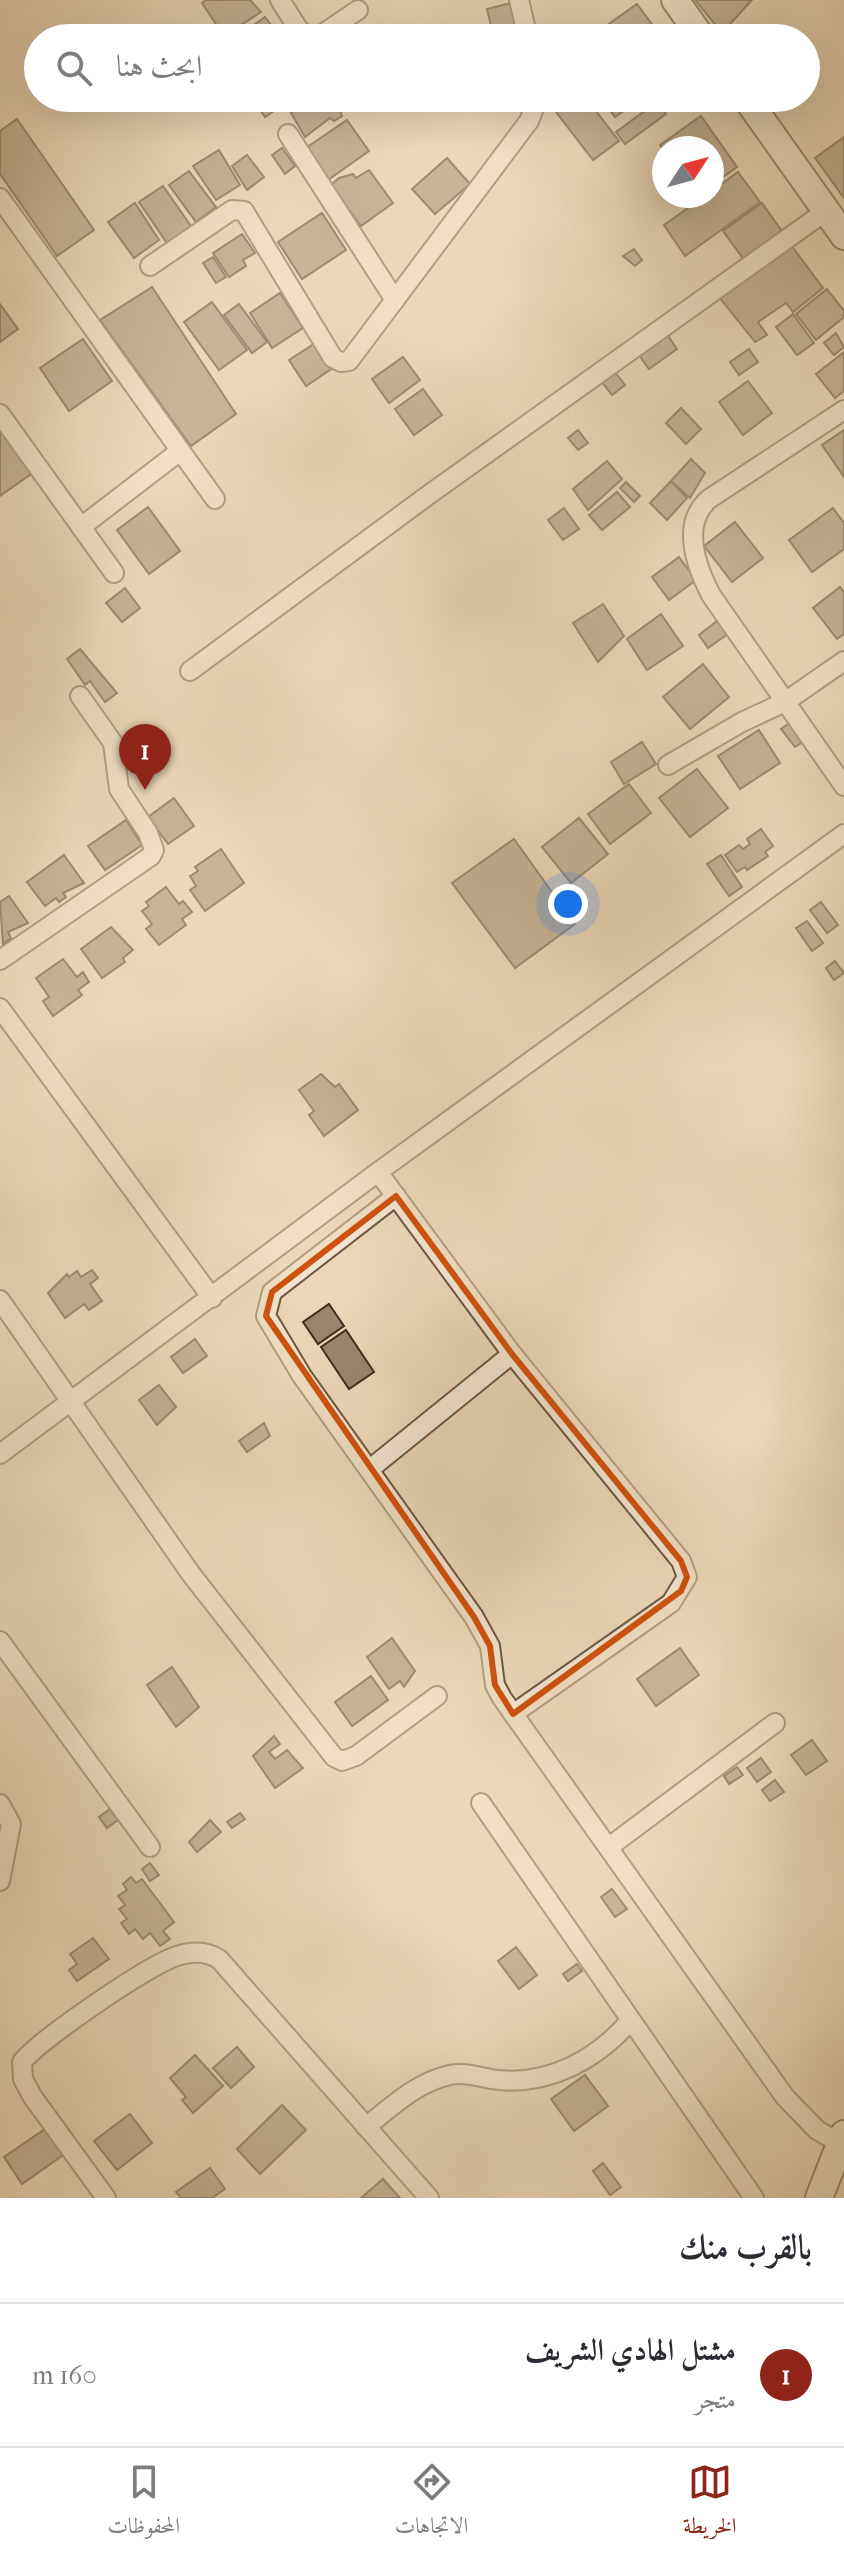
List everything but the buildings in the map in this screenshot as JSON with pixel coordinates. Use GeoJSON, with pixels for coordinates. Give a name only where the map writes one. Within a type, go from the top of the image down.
{"type":"FeatureCollection","features":[{"type":"Feature","properties":{"kind":"main road"},"geometry":{"type":"LineString","coordinates":[[675,0],[692,24]]}},
{"type":"Feature","properties":{"kind":"main road"},"geometry":{"type":"LineString","coordinates":[[756,112],[844,236]]}},
{"type":"Feature","properties":{"kind":"main road"},"geometry":{"type":"LineString","coordinates":[[819,2198],[842,2139]]}},
{"type":"Feature","properties":{"kind":"street"},"geometry":{"type":"LineString","coordinates":[[280,0],[295,24]]}},
{"type":"Feature","properties":{"kind":"street"},"geometry":{"type":"LineString","coordinates":[[519,0],[525,24]]}},
{"type":"Feature","properties":{"kind":"street"},"geometry":{"type":"LineString","coordinates":[[337,24],[358,10]]}},
{"type":"Feature","properties":{"kind":"street"},"geometry":{"type":"LineString","coordinates":[[150,266],[232,210],[244,211],[333,358],[341,362],[353,358],[529,121],[533,112]]}},
{"type":"Feature","properties":{"kind":"street"},"geometry":{"type":"LineString","coordinates":[[288,134],[395,300]]}},
{"type":"Feature","properties":{"kind":"street"},"geometry":{"type":"LineString","coordinates":[[0,198],[215,499]]}},
{"type":"Feature","properties":{"kind":"street"},"geometry":{"type":"LineString","coordinates":[[190,671],[427,496],[826,211]]}},
{"type":"Feature","properties":{"kind":"street"},"geometry":{"type":"LineString","coordinates":[[844,410],[709,499],[695,516],[693,542],[703,580],[844,786]]}},
{"type":"Feature","properties":{"kind":"street"},"geometry":{"type":"LineString","coordinates":[[0,414],[114,573]]}},
{"type":"Feature","properties":{"kind":"street"},"geometry":{"type":"LineString","coordinates":[[81,527],[180,451]]}},
{"type":"Feature","properties":{"kind":"street"},"geometry":{"type":"LineString","coordinates":[[668,765],[742,722],[785,702],[844,661]]}},
{"type":"Feature","properties":{"kind":"street"},"geometry":{"type":"LineString","coordinates":[[0,960],[151,856],[154,850],[148,833],[119,789],[113,743],[80,696]]}},
{"type":"Feature","properties":{"kind":"street"},"geometry":{"type":"LineString","coordinates":[[0,1454],[378,1172],[844,834]]}},
{"type":"Feature","properties":{"kind":"street"},"geometry":{"type":"LineString","coordinates":[[0,1008],[212,1298]]}},
{"type":"Feature","properties":{"kind":"street"},"geometry":{"type":"LineString","coordinates":[[378,1172],[512,1354],[681,1561],[687,1577],[671,1603],[513,1714]]}},
{"type":"Feature","properties":{"kind":"street"},"geometry":{"type":"LineString","coordinates":[[396,1196],[272,1292],[266,1316],[295,1364],[474,1617],[490,1646],[495,1685],[513,1714],[785,2097],[817,2130],[842,2139]]}},
{"type":"Feature","properties":{"kind":"street"},"geometry":{"type":"LineString","coordinates":[[0,1300],[191,1574],[334,1757],[342,1761],[356,1756],[437,1696]]}},
{"type":"Feature","properties":{"kind":"street"},"geometry":{"type":"LineString","coordinates":[[370,1469],[512,1354]]}},
{"type":"Feature","properties":{"kind":"street"},"geometry":{"type":"LineString","coordinates":[[0,1641],[150,1847]]}},
{"type":"Feature","properties":{"kind":"street"},"geometry":{"type":"LineString","coordinates":[[609,1847],[775,1723]]}},
{"type":"Feature","properties":{"kind":"street"},"geometry":{"type":"LineString","coordinates":[[481,1803],[754,2198]]}},
{"type":"Feature","properties":{"kind":"street"},"geometry":{"type":"LineString","coordinates":[[0,1804],[11,1824],[0,1881]]}},
{"type":"Feature","properties":{"kind":"street"},"geometry":{"type":"LineString","coordinates":[[106,2198],[32,2096],[20,2071],[22,2062],[149,1969],[179,1955],[202,1952],[219,1959],[429,2198]]}},
{"type":"Feature","properties":{"kind":"street"},"geometry":{"type":"LineString","coordinates":[[366,2127],[411,2092],[442,2077],[469,2074],[520,2082],[564,2070],[609,2043],[630,2021]]}},
{"type":"Feature","properties":{"kind":"highlighted area"},"geometry":{"type":"Polygon","coordinates":[[[396,1196],[512,1354],[681,1561],[687,1577],[681,1591],[513,1714],[495,1685],[490,1646],[474,1617],[266,1316],[272,1292],[396,1196]]]}},
{"type":"Feature","properties":{"kind":"place","name":"مشتل الهادي الشريف"},"geometry":{"type":"Point","coordinates":[145,790]}}]}
